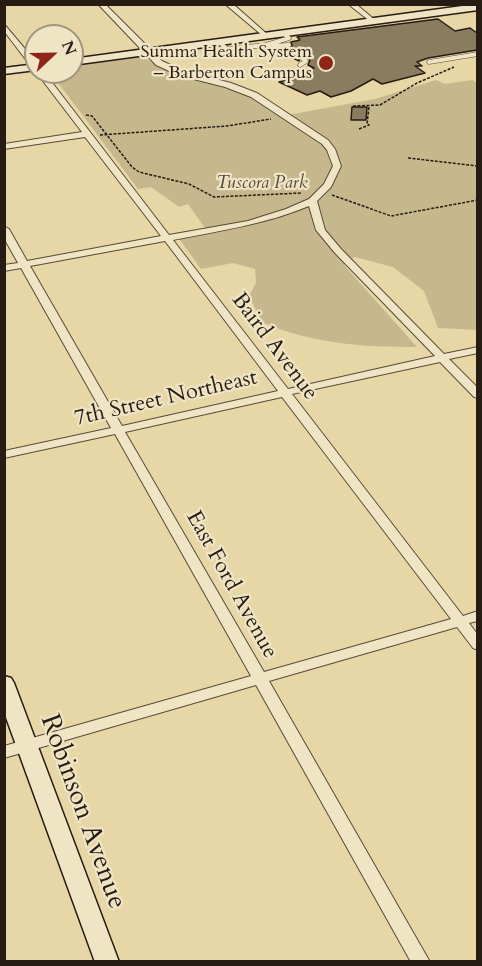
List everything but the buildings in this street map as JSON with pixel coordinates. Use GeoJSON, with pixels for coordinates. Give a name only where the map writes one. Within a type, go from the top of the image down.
{"type":"FeatureCollection","features":[{"type":"Feature","properties":{"kind":"main road"},"geometry":{"type":"LineString","coordinates":[[84,60],[265,35],[288,37],[373,21],[475,7]]}},
{"type":"Feature","properties":{"kind":"main road"},"geometry":{"type":"LineString","coordinates":[[4,71],[24,68]]}},
{"type":"Feature","properties":{"kind":"main road","name":"Robinson Avenue"},"geometry":{"type":"LineString","coordinates":[[4,683],[107,962]]}},
{"type":"Feature","properties":{"kind":"street"},"geometry":{"type":"LineString","coordinates":[[4,268],[249,223],[275,216],[312,201],[323,191],[335,174],[337,166],[331,149],[318,136],[254,95],[235,87],[165,67],[146,51],[101,4]]}},
{"type":"Feature","properties":{"kind":"street"},"geometry":{"type":"LineString","coordinates":[[228,4],[265,35]]}},
{"type":"Feature","properties":{"kind":"street"},"geometry":{"type":"LineString","coordinates":[[351,4],[373,21]]}},
{"type":"Feature","properties":{"kind":"street"},"geometry":{"type":"LineString","coordinates":[[4,26],[24,52]]}},
{"type":"Feature","properties":{"kind":"street","name":"Baird Avenue"},"geometry":{"type":"LineString","coordinates":[[49,84],[477,645]]}},
{"type":"Feature","properties":{"kind":"street"},"geometry":{"type":"LineString","coordinates":[[4,147],[88,135]]}},
{"type":"Feature","properties":{"kind":"street"},"geometry":{"type":"LineString","coordinates":[[312,201],[321,230],[328,241],[477,394]]}},
{"type":"Feature","properties":{"kind":"street","name":"East Ford Avenue"},"geometry":{"type":"LineString","coordinates":[[4,229],[421,962]]}},
{"type":"Feature","properties":{"kind":"street","name":"7th Street Northeast"},"geometry":{"type":"LineString","coordinates":[[4,455],[477,350]]}},
{"type":"Feature","properties":{"kind":"street"},"geometry":{"type":"LineString","coordinates":[[4,752],[477,616]]}},
{"type":"Feature","properties":{"kind":"lane"},"geometry":{"type":"LineString","coordinates":[[227,50],[260,45],[288,37]]}},
{"type":"Feature","properties":{"kind":"lane"},"geometry":{"type":"LineString","coordinates":[[219,42],[229,55],[235,58]]}},
{"type":"Feature","properties":{"kind":"lane"},"geometry":{"type":"LineString","coordinates":[[260,45],[288,45]]}},
{"type":"Feature","properties":{"kind":"lane"},"geometry":{"type":"LineString","coordinates":[[276,53],[290,52]]}},
{"type":"Feature","properties":{"kind":"lane"},"geometry":{"type":"LineString","coordinates":[[429,62],[477,54]]}},
{"type":"Feature","properties":{"kind":"lane"},"geometry":{"type":"LineString","coordinates":[[300,65],[306,61],[303,59]]}},
{"type":"Feature","properties":{"kind":"path"},"geometry":{"type":"LineString","coordinates":[[353,106],[369,107],[391,100],[417,83],[457,66]]}},
{"type":"Feature","properties":{"kind":"path"},"geometry":{"type":"LineString","coordinates":[[359,129],[369,125],[367,124],[369,107]]}},
{"type":"Feature","properties":{"kind":"path"},"geometry":{"type":"LineString","coordinates":[[88,135],[227,126],[275,118],[284,114]]}},
{"type":"Feature","properties":{"kind":"path"},"geometry":{"type":"LineString","coordinates":[[73,116],[92,116],[135,171],[175,179],[214,197],[323,191],[391,216],[477,200]]}},
{"type":"Feature","properties":{"kind":"path"},"geometry":{"type":"LineString","coordinates":[[408,158],[477,166]]}},
{"type":"Feature","properties":{"kind":"green space","name":"Tuscora Park"},"geometry":{"type":"Polygon","coordinates":[[[142,56],[159,67],[179,75],[217,83],[251,97],[282,116],[375,99],[436,80],[445,84],[472,80],[478,83],[477,330],[438,328],[424,291],[393,267],[355,257],[343,264],[417,347],[377,346],[319,340],[262,322],[249,296],[256,283],[255,269],[233,263],[201,269],[175,233],[205,228],[188,204],[179,207],[151,187],[138,189],[59,84],[84,84],[84,64],[142,56]]]}},
{"type":"Feature","properties":{"kind":"place","name":"Summa Health System – Barberton Campus"},"geometry":{"type":"Point","coordinates":[326,63]}}]}
